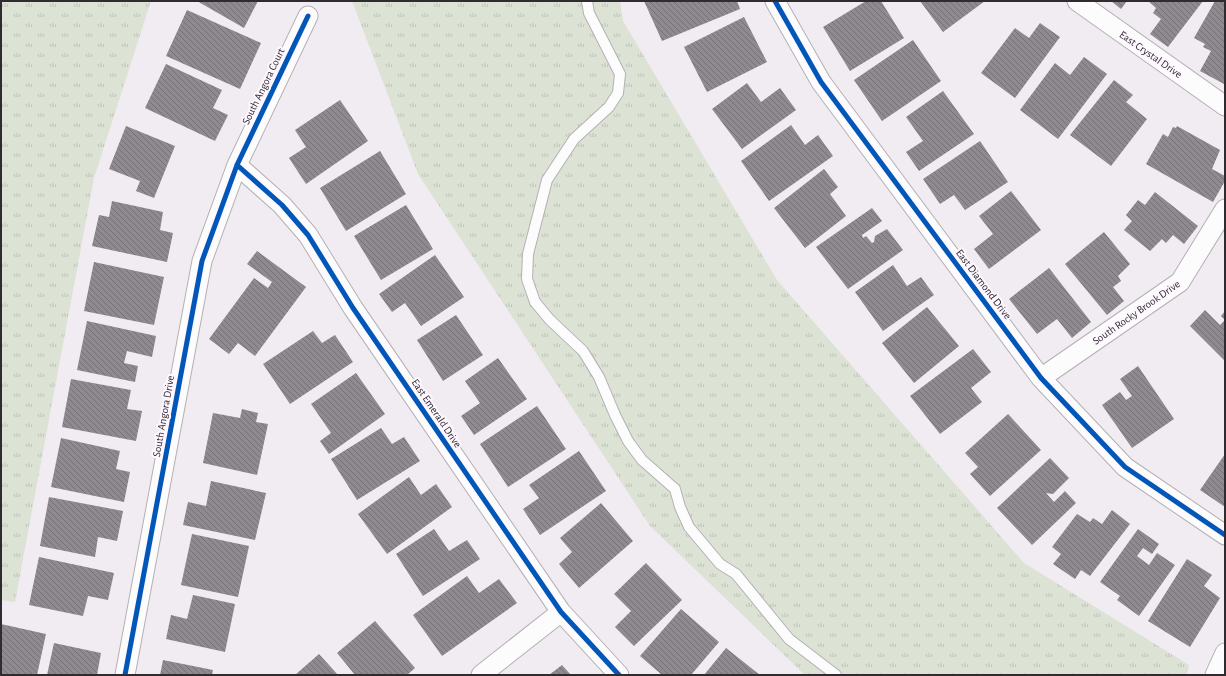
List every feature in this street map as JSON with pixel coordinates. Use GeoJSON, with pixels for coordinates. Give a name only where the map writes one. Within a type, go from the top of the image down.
{"type":"FeatureCollection","features":[{"type":"Feature","properties":{"kind":"street","name":"East Diamond Drive"},"geometry":{"type":"LineString","coordinates":[[775,1],[821,82],[1041,378],[1125,467],[1225,535]]}},
{"type":"Feature","properties":{"kind":"street","name":"East Crystal Drive"},"geometry":{"type":"LineString","coordinates":[[1077,1],[1225,106]]}},
{"type":"Feature","properties":{"kind":"street","name":"South Angora Court"},"geometry":{"type":"LineString","coordinates":[[236,165],[308,16]]}},
{"type":"Feature","properties":{"kind":"street","name":"East Emerald Drive"},"geometry":{"type":"LineString","coordinates":[[236,165],[282,205],[308,235],[353,308],[561,612],[619,675]]}},
{"type":"Feature","properties":{"kind":"street","name":"South Angora Drive"},"geometry":{"type":"LineString","coordinates":[[125,675],[202,261],[236,165]]}},
{"type":"Feature","properties":{"kind":"street","name":"South Rocky Brook Drive"},"geometry":{"type":"LineString","coordinates":[[1041,378],[1180,282],[1225,209]]}},
{"type":"Feature","properties":{"kind":"street"},"geometry":{"type":"LineString","coordinates":[[481,675],[561,612]]}},
{"type":"Feature","properties":{"kind":"street"},"geometry":{"type":"LineString","coordinates":[[1215,675],[1225,653]]}},
{"type":"Feature","properties":{"kind":"lane"},"geometry":{"type":"LineString","coordinates":[[587,1],[589,12],[620,74],[618,92],[609,107],[574,139],[547,180],[528,254],[527,279],[535,302],[550,320],[583,351],[599,377],[628,441],[642,460],[675,489],[680,507],[689,527],[720,564],[736,574],[789,639],[836,675]]}},
{"type":"Feature","properties":{"kind":"green space"},"geometry":{"type":"Polygon","coordinates":[[[1,1],[151,1],[94,178],[15,602],[1,600],[1,1]]]}},
{"type":"Feature","properties":{"kind":"green space"},"geometry":{"type":"Polygon","coordinates":[[[352,1],[620,1],[623,21],[777,280],[1024,563],[1189,665],[1187,675],[805,675],[650,526],[418,174],[352,1]]]}},
{"type":"Feature","properties":{"kind":"building"},"geometry":{"type":"Polygon","coordinates":[[[197,1],[258,1],[244,28],[197,1]]]}},
{"type":"Feature","properties":{"kind":"building"},"geometry":{"type":"Polygon","coordinates":[[[644,1],[737,1],[740,9],[662,41],[644,1]]]}},
{"type":"Feature","properties":{"kind":"building"},"geometry":{"type":"Polygon","coordinates":[[[866,1],[881,1],[904,38],[850,71],[823,27],[866,1]]]}},
{"type":"Feature","properties":{"kind":"building"},"geometry":{"type":"Polygon","coordinates":[[[920,1],[985,1],[943,32],[920,1]]]}},
{"type":"Feature","properties":{"kind":"building"},"geometry":{"type":"Polygon","coordinates":[[[1111,1],[1127,1],[1121,9],[1111,1]]]}},
{"type":"Feature","properties":{"kind":"building"},"geometry":{"type":"Polygon","coordinates":[[[1148,1],[1203,1],[1168,47],[1150,34],[1161,19],[1153,13],[1156,8],[1148,1]]]}},
{"type":"Feature","properties":{"kind":"building"},"geometry":{"type":"Polygon","coordinates":[[[1215,1],[1225,1],[1224,84],[1200,71],[1211,51],[1203,47],[1205,44],[1194,38],[1215,1]]]}},
{"type":"Feature","properties":{"kind":"building"},"geometry":{"type":"Polygon","coordinates":[[[187,10],[261,43],[240,89],[166,56],[187,10]]]}},
{"type":"Feature","properties":{"kind":"building"},"geometry":{"type":"Polygon","coordinates":[[[744,17],[767,62],[707,92],[684,47],[744,17]]]}},
{"type":"Feature","properties":{"kind":"building"},"geometry":{"type":"Polygon","coordinates":[[[1040,23],[1060,37],[1015,98],[981,73],[1015,28],[1029,38],[1040,23]]]}},
{"type":"Feature","properties":{"kind":"building"},"geometry":{"type":"Polygon","coordinates":[[[913,40],[941,81],[882,121],[854,80],[913,40]]]}},
{"type":"Feature","properties":{"kind":"building"},"geometry":{"type":"Polygon","coordinates":[[[1084,57],[1107,74],[1058,139],[1020,110],[1055,63],[1070,75],[1084,57]]]}},
{"type":"Feature","properties":{"kind":"building"},"geometry":{"type":"Polygon","coordinates":[[[166,64],[222,90],[213,108],[228,115],[215,141],[145,108],[166,64]]]}},
{"type":"Feature","properties":{"kind":"building"},"geometry":{"type":"Polygon","coordinates":[[[1114,80],[1133,95],[1126,102],[1147,119],[1111,166],[1070,135],[1114,80]]]}},
{"type":"Feature","properties":{"kind":"building"},"geometry":{"type":"Polygon","coordinates":[[[747,83],[761,102],[780,88],[796,110],[742,149],[712,109],[747,83]]]}},
{"type":"Feature","properties":{"kind":"building"},"geometry":{"type":"Polygon","coordinates":[[[943,91],[974,134],[919,171],[906,152],[923,141],[906,117],[943,91]]]}},
{"type":"Feature","properties":{"kind":"building"},"geometry":{"type":"Polygon","coordinates":[[[340,100],[368,141],[306,184],[289,158],[306,147],[295,130],[340,100]]]}},
{"type":"Feature","properties":{"kind":"building"},"geometry":{"type":"Polygon","coordinates":[[[791,125],[805,145],[818,135],[833,156],[769,201],[741,161],[791,125]]]}},
{"type":"Feature","properties":{"kind":"building"},"geometry":{"type":"Polygon","coordinates":[[[126,126],[175,146],[154,198],[136,191],[140,181],[109,169],[126,126]]]}},
{"type":"Feature","properties":{"kind":"building"},"geometry":{"type":"Polygon","coordinates":[[[1177,126],[1220,150],[1212,169],[1225,176],[1225,181],[1213,202],[1146,164],[1163,134],[1168,137],[1173,127],[1176,128],[1177,126]]]}},
{"type":"Feature","properties":{"kind":"building"},"geometry":{"type":"Polygon","coordinates":[[[980,141],[1008,182],[965,210],[954,195],[940,204],[923,179],[980,141]]]}},
{"type":"Feature","properties":{"kind":"building"},"geometry":{"type":"Polygon","coordinates":[[[380,151],[406,194],[346,231],[320,188],[380,151]]]}},
{"type":"Feature","properties":{"kind":"building"},"geometry":{"type":"Polygon","coordinates":[[[824,169],[838,187],[830,194],[846,216],[805,248],[774,208],[824,169]]]}},
{"type":"Feature","properties":{"kind":"building"},"geometry":{"type":"Polygon","coordinates":[[[1011,191],[1041,230],[989,269],[974,249],[993,234],[979,216],[1011,191]]]}},
{"type":"Feature","properties":{"kind":"building"},"geometry":{"type":"Polygon","coordinates":[[[1155,192],[1198,226],[1184,244],[1173,235],[1166,243],[1162,239],[1150,251],[1124,230],[1132,221],[1126,215],[1138,200],[1145,205],[1155,192]]]}},
{"type":"Feature","properties":{"kind":"building"},"geometry":{"type":"Polygon","coordinates":[[[112,201],[163,212],[160,230],[173,233],[167,262],[92,246],[99,215],[109,217],[112,201]]]}},
{"type":"Feature","properties":{"kind":"building"},"geometry":{"type":"Polygon","coordinates":[[[406,205],[433,249],[381,280],[354,236],[406,205]]]}},
{"type":"Feature","properties":{"kind":"building"},"geometry":{"type":"Polygon","coordinates":[[[872,208],[882,221],[862,235],[863,238],[866,236],[872,243],[874,242],[875,236],[887,229],[903,250],[848,289],[816,247],[872,208]]]}},
{"type":"Feature","properties":{"kind":"building"},"geometry":{"type":"Polygon","coordinates":[[[1104,232],[1130,264],[1118,276],[1121,281],[1113,287],[1124,301],[1107,315],[1065,264],[1104,232]]]}},
{"type":"Feature","properties":{"kind":"building"},"geometry":{"type":"Polygon","coordinates":[[[257,251],[306,287],[255,356],[238,343],[229,354],[209,339],[254,278],[268,288],[272,282],[247,264],[257,251]]]}},
{"type":"Feature","properties":{"kind":"building"},"geometry":{"type":"Polygon","coordinates":[[[435,255],[464,297],[421,326],[405,303],[392,312],[379,294],[435,255]]]}},
{"type":"Feature","properties":{"kind":"building"},"geometry":{"type":"Polygon","coordinates":[[[94,262],[164,277],[154,325],[84,311],[94,262]]]}},
{"type":"Feature","properties":{"kind":"building"},"geometry":{"type":"Polygon","coordinates":[[[893,265],[907,286],[921,277],[934,295],[883,331],[855,292],[893,265]]]}},
{"type":"Feature","properties":{"kind":"building"},"geometry":{"type":"Polygon","coordinates":[[[1049,268],[1091,322],[1072,338],[1057,319],[1037,334],[1009,299],[1049,268]]]}},
{"type":"Feature","properties":{"kind":"building"},"geometry":{"type":"Polygon","coordinates":[[[927,307],[959,346],[914,383],[882,343],[927,307]]]}},
{"type":"Feature","properties":{"kind":"building"},"geometry":{"type":"Polygon","coordinates":[[[1205,310],[1220,325],[1225,320],[1225,361],[1190,326],[1205,310]]]}},
{"type":"Feature","properties":{"kind":"building"},"geometry":{"type":"Polygon","coordinates":[[[1225,311],[1225,320],[1221,316],[1225,311]]]}},
{"type":"Feature","properties":{"kind":"building"},"geometry":{"type":"Polygon","coordinates":[[[456,315],[483,355],[443,381],[417,340],[456,315]]]}},
{"type":"Feature","properties":{"kind":"building"},"geometry":{"type":"Polygon","coordinates":[[[87,321],[156,336],[152,357],[127,351],[124,363],[138,366],[135,382],[77,370],[87,321]]]}},
{"type":"Feature","properties":{"kind":"building"},"geometry":{"type":"Polygon","coordinates":[[[313,331],[322,343],[335,335],[353,362],[290,404],[263,364],[313,331]]]}},
{"type":"Feature","properties":{"kind":"building"},"geometry":{"type":"Polygon","coordinates":[[[973,349],[991,372],[971,388],[982,402],[940,434],[910,396],[973,349]]]}},
{"type":"Feature","properties":{"kind":"building"},"geometry":{"type":"Polygon","coordinates":[[[498,358],[527,399],[474,435],[461,416],[480,403],[465,381],[498,358]]]}},
{"type":"Feature","properties":{"kind":"building"},"geometry":{"type":"Polygon","coordinates":[[[1138,366],[1174,419],[1132,448],[1102,405],[1120,392],[1126,400],[1132,396],[1120,379],[1138,366]]]}},
{"type":"Feature","properties":{"kind":"building"},"geometry":{"type":"Polygon","coordinates":[[[356,373],[385,414],[329,454],[320,441],[331,433],[311,404],[356,373]]]}},
{"type":"Feature","properties":{"kind":"building"},"geometry":{"type":"Polygon","coordinates":[[[71,379],[131,390],[127,409],[142,411],[136,441],[62,427],[71,379]]]}},
{"type":"Feature","properties":{"kind":"building"},"geometry":{"type":"Polygon","coordinates":[[[537,406],[566,449],[508,487],[480,444],[537,406]]]}},
{"type":"Feature","properties":{"kind":"building"},"geometry":{"type":"Polygon","coordinates":[[[242,409],[258,413],[256,422],[268,424],[257,475],[203,463],[213,413],[240,418],[242,409]]]}},
{"type":"Feature","properties":{"kind":"building"},"geometry":{"type":"Polygon","coordinates":[[[1008,414],[1041,450],[990,496],[970,474],[978,467],[965,453],[1008,414]]]}},
{"type":"Feature","properties":{"kind":"building"},"geometry":{"type":"Polygon","coordinates":[[[381,428],[392,444],[404,437],[420,461],[357,500],[331,459],[381,428]]]}},
{"type":"Feature","properties":{"kind":"building"},"geometry":{"type":"Polygon","coordinates":[[[61,438],[120,451],[116,469],[130,472],[124,502],[51,487],[61,438]]]}},
{"type":"Feature","properties":{"kind":"building"},"geometry":{"type":"Polygon","coordinates":[[[579,451],[606,491],[540,535],[523,509],[539,498],[529,485],[579,451]]]}},
{"type":"Feature","properties":{"kind":"building"},"geometry":{"type":"Polygon","coordinates":[[[1225,454],[1225,507],[1200,490],[1225,454]]]}},
{"type":"Feature","properties":{"kind":"building"},"geometry":{"type":"Polygon","coordinates":[[[1050,458],[1069,478],[1053,494],[1046,493],[1054,502],[1065,491],[1076,503],[1032,545],[997,508],[1050,458]]]}},
{"type":"Feature","properties":{"kind":"building"},"geometry":{"type":"Polygon","coordinates":[[[409,477],[421,495],[436,484],[452,507],[387,554],[358,514],[409,477]]]}},
{"type":"Feature","properties":{"kind":"building"},"geometry":{"type":"Polygon","coordinates":[[[211,481],[266,493],[255,540],[183,525],[188,502],[206,506],[211,481]]]}},
{"type":"Feature","properties":{"kind":"building"},"geometry":{"type":"Polygon","coordinates":[[[49,497],[123,511],[117,541],[98,537],[95,557],[40,546],[49,497]]]}},
{"type":"Feature","properties":{"kind":"building"},"geometry":{"type":"Polygon","coordinates":[[[601,503],[633,541],[579,588],[559,564],[572,552],[560,538],[601,503]]]}},
{"type":"Feature","properties":{"kind":"building"},"geometry":{"type":"Polygon","coordinates":[[[1112,510],[1130,524],[1090,576],[1081,570],[1075,579],[1053,564],[1061,554],[1052,547],[1077,514],[1090,522],[1093,518],[1102,524],[1112,510]]]}},
{"type":"Feature","properties":{"kind":"building"},"geometry":{"type":"Polygon","coordinates":[[[434,529],[449,551],[467,540],[480,559],[423,596],[396,554],[434,529]]]}},
{"type":"Feature","properties":{"kind":"building"},"geometry":{"type":"Polygon","coordinates":[[[1138,529],[1159,544],[1152,554],[1143,548],[1137,556],[1149,565],[1157,553],[1175,565],[1139,616],[1117,600],[1120,596],[1100,582],[1138,529]]]}},
{"type":"Feature","properties":{"kind":"building"},"geometry":{"type":"Polygon","coordinates":[[[192,534],[249,546],[238,597],[181,585],[192,534]]]}},
{"type":"Feature","properties":{"kind":"building"},"geometry":{"type":"Polygon","coordinates":[[[39,557],[114,573],[108,600],[88,596],[83,616],[29,605],[39,557]]]}},
{"type":"Feature","properties":{"kind":"building"},"geometry":{"type":"Polygon","coordinates":[[[1187,559],[1212,575],[1204,586],[1220,598],[1190,647],[1148,621],[1187,559]]]}},
{"type":"Feature","properties":{"kind":"building"},"geometry":{"type":"Polygon","coordinates":[[[646,563],[682,600],[634,646],[615,627],[631,611],[614,594],[646,563]]]}},
{"type":"Feature","properties":{"kind":"building"},"geometry":{"type":"Polygon","coordinates":[[[467,576],[479,593],[499,579],[517,603],[442,656],[413,615],[467,576]]]}},
{"type":"Feature","properties":{"kind":"building"},"geometry":{"type":"Polygon","coordinates":[[[193,595],[235,604],[225,652],[166,639],[171,615],[187,619],[193,595]]]}},
{"type":"Feature","properties":{"kind":"building"},"geometry":{"type":"Polygon","coordinates":[[[681,609],[719,642],[691,675],[662,675],[640,656],[681,609]]]}},
{"type":"Feature","properties":{"kind":"building"},"geometry":{"type":"Polygon","coordinates":[[[375,621],[415,668],[407,675],[355,675],[337,653],[375,621]]]}},
{"type":"Feature","properties":{"kind":"building"},"geometry":{"type":"Polygon","coordinates":[[[1,624],[46,634],[37,675],[1,675],[1,624]]]}},
{"type":"Feature","properties":{"kind":"building"},"geometry":{"type":"Polygon","coordinates":[[[54,643],[101,653],[97,675],[47,675],[54,643]]]}},
{"type":"Feature","properties":{"kind":"building"},"geometry":{"type":"Polygon","coordinates":[[[726,648],[760,675],[704,675],[726,648]]]}},
{"type":"Feature","properties":{"kind":"building"},"geometry":{"type":"Polygon","coordinates":[[[319,654],[338,675],[295,675],[319,654]]]}},
{"type":"Feature","properties":{"kind":"building"},"geometry":{"type":"Polygon","coordinates":[[[163,660],[213,670],[212,675],[160,675],[163,660]]]}},
{"type":"Feature","properties":{"kind":"building"},"geometry":{"type":"Polygon","coordinates":[[[562,665],[571,675],[549,675],[562,665]]]}},
{"type":"Feature","properties":{"kind":"cycle path"},"geometry":{"type":"LineString","coordinates":[[775,1],[821,82],[1041,378],[1125,467],[1225,535]]}},
{"type":"Feature","properties":{"kind":"cycle path"},"geometry":{"type":"LineString","coordinates":[[125,675],[202,261],[237,165],[308,16]]}},
{"type":"Feature","properties":{"kind":"cycle path"},"geometry":{"type":"LineString","coordinates":[[237,165],[282,205],[308,235],[353,308],[561,612],[619,675]]}}]}
